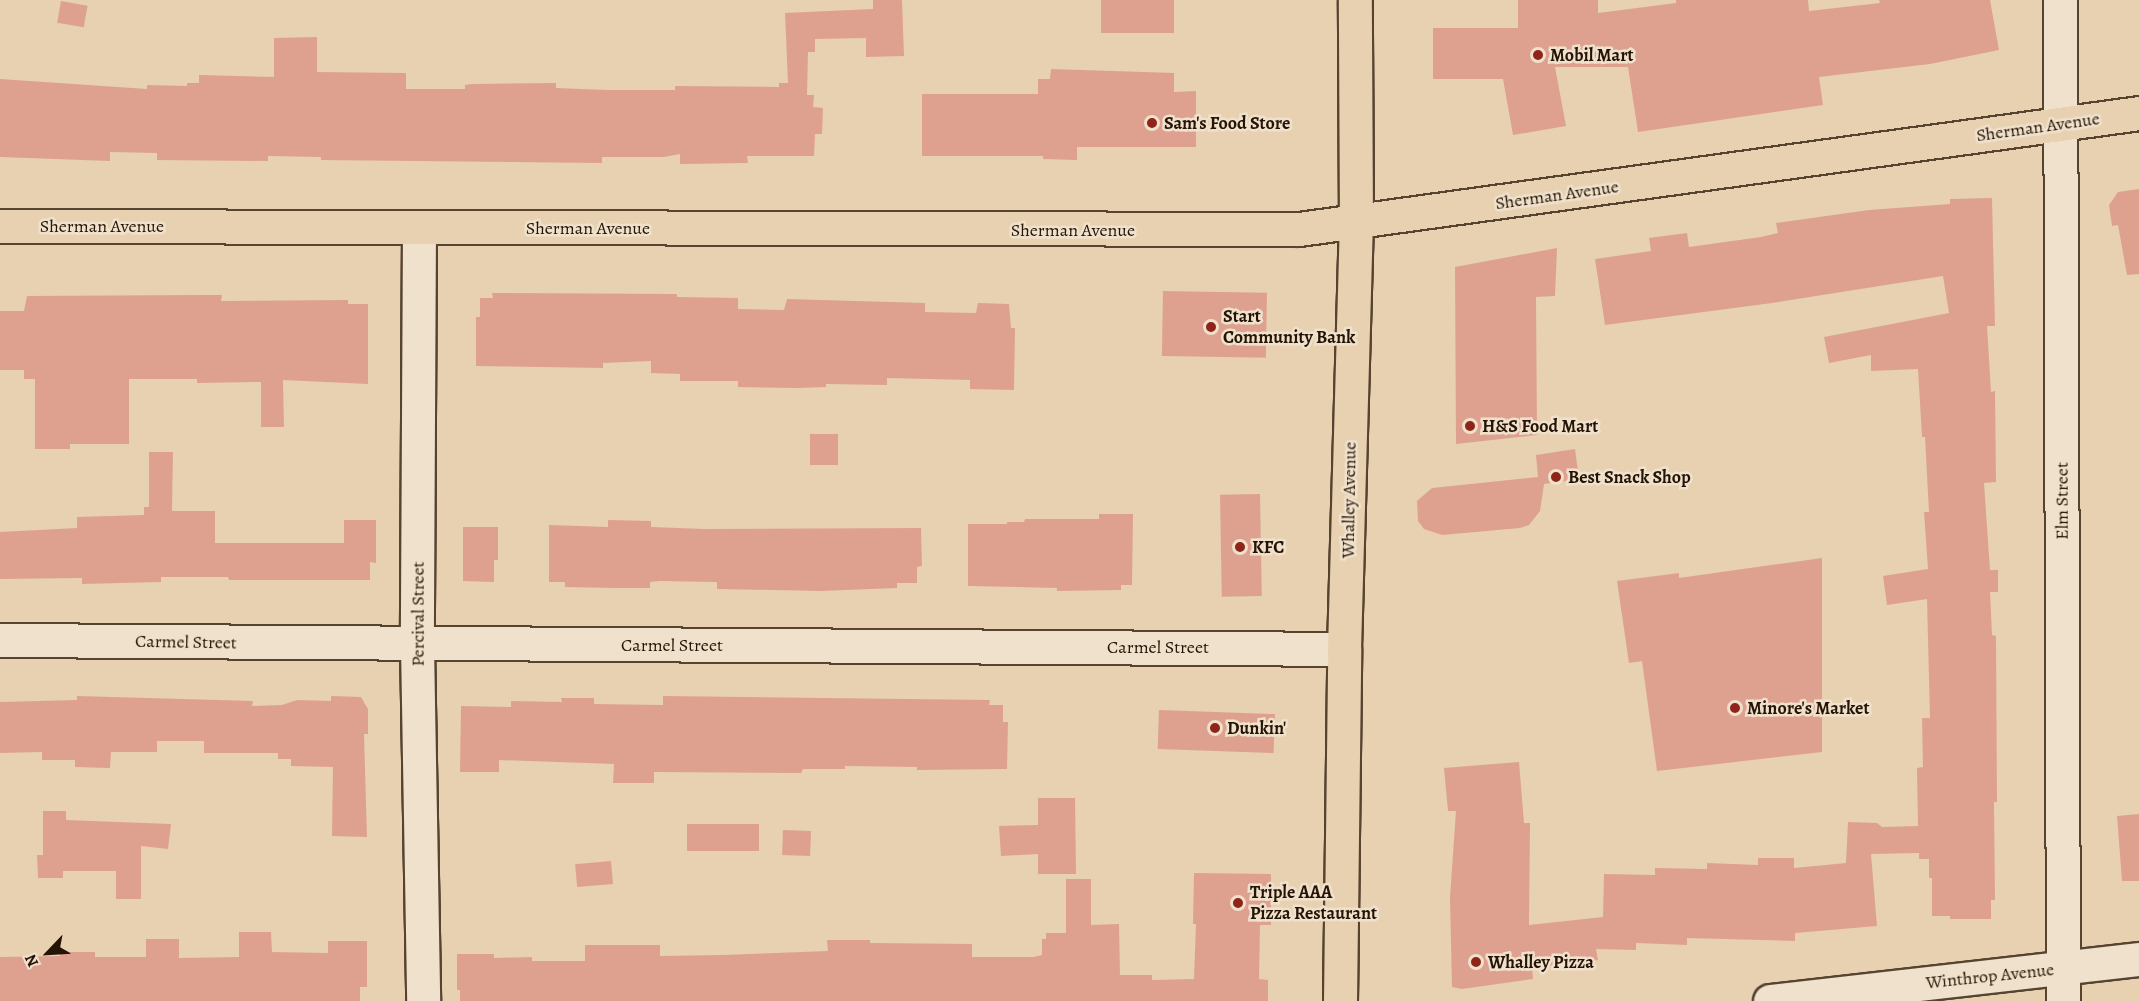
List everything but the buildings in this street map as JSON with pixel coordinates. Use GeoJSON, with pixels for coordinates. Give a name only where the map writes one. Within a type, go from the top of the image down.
{"type":"FeatureCollection","features":[{"type":"Feature","properties":{"kind":"main road","name":"Whalley Avenue"},"geometry":{"type":"LineString","coordinates":[[1340,1001],[1344,649],[1356,223],[1355,0]]}},
{"type":"Feature","properties":{"kind":"main road","name":"Sherman Avenue"},"geometry":{"type":"LineString","coordinates":[[0,226],[1299,229],[1356,223],[2139,113]]}},
{"type":"Feature","properties":{"kind":"street","name":"Elm Street"},"geometry":{"type":"LineString","coordinates":[[2060,0],[2063,1001]]}},
{"type":"Feature","properties":{"kind":"street","name":"Percival Street"},"geometry":{"type":"LineString","coordinates":[[419,227],[417,645],[423,1001]]}},
{"type":"Feature","properties":{"kind":"street","name":"Carmel Street"},"geometry":{"type":"LineString","coordinates":[[0,640],[417,645],[1344,649]]}},
{"type":"Feature","properties":{"kind":"street","name":"Winthrop Avenue"},"geometry":{"type":"LineString","coordinates":[[1770,1001],[2139,959]]}},
{"type":"Feature","properties":{"kind":"place","name":"Mobil Mart"},"geometry":{"type":"Point","coordinates":[1538,55]}},
{"type":"Feature","properties":{"kind":"place","name":"Sam's Food Store"},"geometry":{"type":"Point","coordinates":[1152,123]}},
{"type":"Feature","properties":{"kind":"place","name":"Start Community Bank"},"geometry":{"type":"Point","coordinates":[1211,327]}},
{"type":"Feature","properties":{"kind":"place","name":"H&S Food Mart"},"geometry":{"type":"Point","coordinates":[1470,426]}},
{"type":"Feature","properties":{"kind":"place","name":"Best Snack Shop"},"geometry":{"type":"Point","coordinates":[1556,477]}},
{"type":"Feature","properties":{"kind":"place","name":"KFC"},"geometry":{"type":"Point","coordinates":[1240,547]}},
{"type":"Feature","properties":{"kind":"place","name":"Minore's Market"},"geometry":{"type":"Point","coordinates":[1735,708]}},
{"type":"Feature","properties":{"kind":"place","name":"Dunkin'"},"geometry":{"type":"Point","coordinates":[1215,728]}},
{"type":"Feature","properties":{"kind":"place","name":"Triple AAA Pizza Restaurant"},"geometry":{"type":"Point","coordinates":[1238,903]}},
{"type":"Feature","properties":{"kind":"place","name":"Whalley Pizza"},"geometry":{"type":"Point","coordinates":[1476,962]}}]}
